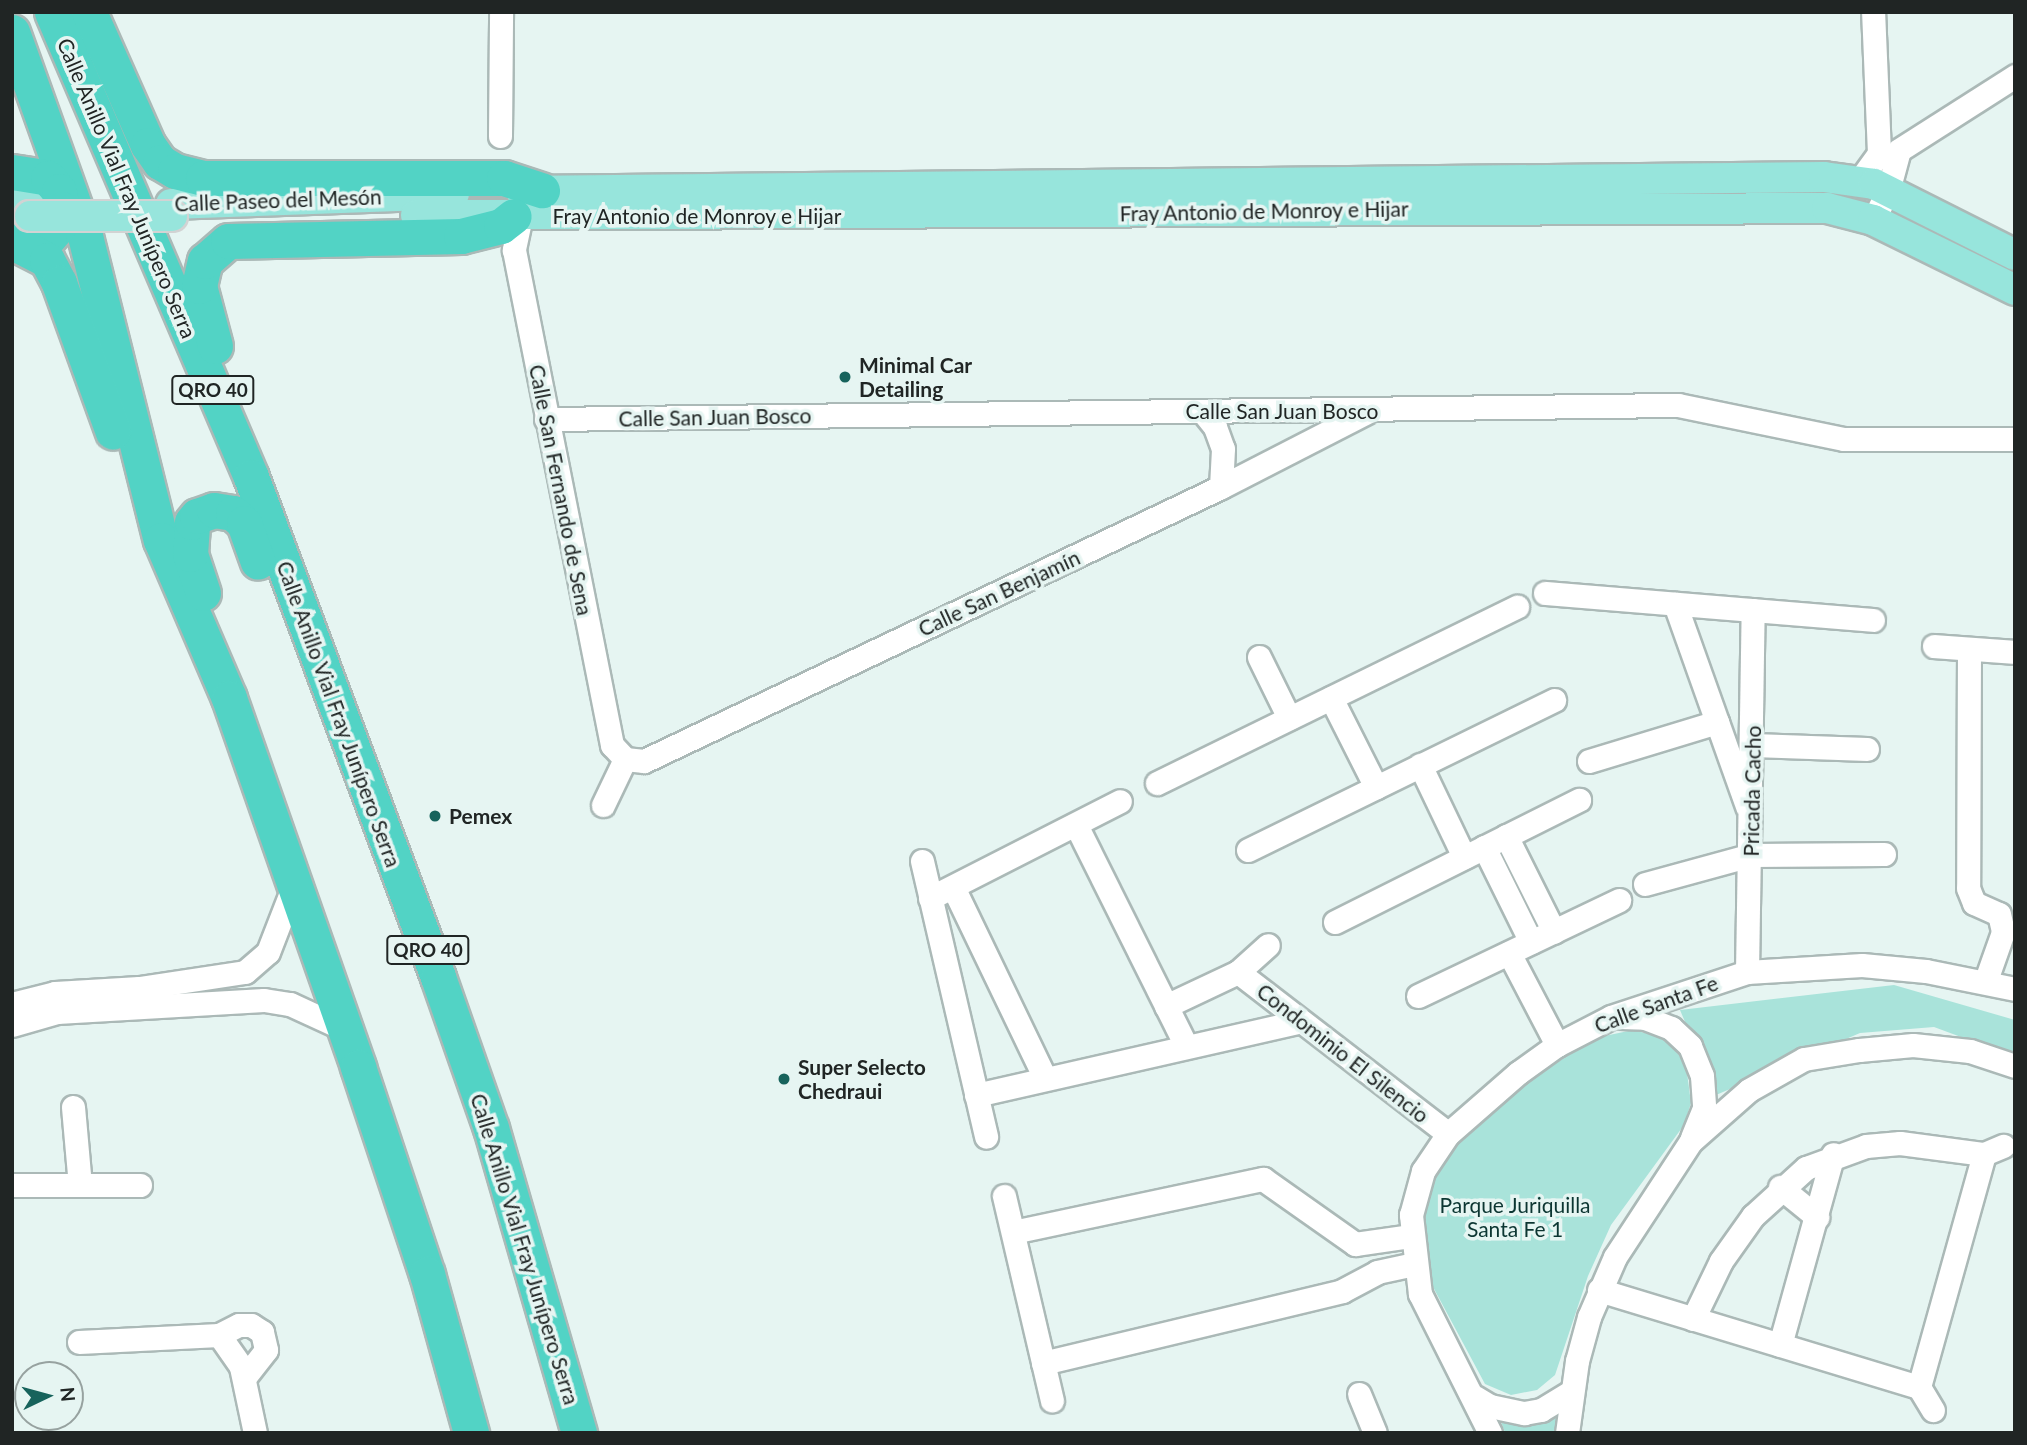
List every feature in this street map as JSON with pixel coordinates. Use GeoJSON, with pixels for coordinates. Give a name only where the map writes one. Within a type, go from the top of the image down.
{"type":"FeatureCollection","features":[{"type":"Feature","properties":{"kind":"highway","name":"Calle Anillo Vial Fray Junípero Serra"},"geometry":{"type":"LineString","coordinates":[[52,12],[251,477],[491,1128],[579,1433]]}},
{"type":"Feature","properties":{"kind":"highway"},"geometry":{"type":"LineString","coordinates":[[89,12],[148,145],[160,162],[175,172],[203,178],[504,177],[515,206],[501,226],[461,236],[259,237],[228,241],[212,251],[202,272],[201,304],[251,477]]}},
{"type":"Feature","properties":{"kind":"highway"},"geometry":{"type":"LineString","coordinates":[[12,32],[20,64],[85,236],[161,540]]}},
{"type":"Feature","properties":{"kind":"highway"},"geometry":{"type":"LineString","coordinates":[[12,172],[48,178],[59,191],[62,209],[58,228],[49,237],[20,222]]}},
{"type":"Feature","properties":{"kind":"highway"},"geometry":{"type":"LineString","coordinates":[[20,222],[47,260],[59,284],[132,490],[161,540],[229,698],[427,1274],[471,1433]]}},
{"type":"Feature","properties":{"kind":"highway"},"geometry":{"type":"LineString","coordinates":[[229,698],[222,653],[190,554],[192,522],[214,510],[233,513],[244,523],[329,750],[360,773]]}},
{"type":"Feature","properties":{"kind":"main road","name":"Fray Antonio de Monroy e Hijar"},"geometry":{"type":"LineString","coordinates":[[515,206],[1197,198],[1773,177],[1859,181],[1888,191],[2015,255]]}},
{"type":"Feature","properties":{"kind":"main road"},"geometry":{"type":"LineString","coordinates":[[1773,177],[1773,207]]}},
{"type":"Feature","properties":{"kind":"main road","name":"Fray Antonio de Monroy e Hijar"},"geometry":{"type":"LineString","coordinates":[[1197,198],[1827,208],[1873,220],[2015,290]]}},
{"type":"Feature","properties":{"kind":"main road","name":"Calle Paseo del Mesón"},"geometry":{"type":"LineString","coordinates":[[20,222],[172,210],[515,206]]}},
{"type":"Feature","properties":{"kind":"street"},"geometry":{"type":"LineString","coordinates":[[500,136],[501,12]]}},
{"type":"Feature","properties":{"kind":"street"},"geometry":{"type":"LineString","coordinates":[[1873,12],[1889,152],[1888,191],[1873,220]]}},
{"type":"Feature","properties":{"kind":"street"},"geometry":{"type":"LineString","coordinates":[[1859,181],[1889,152],[2015,76]]}},
{"type":"Feature","properties":{"kind":"street","name":"Calle San Fernando de Sena"},"geometry":{"type":"LineString","coordinates":[[515,206],[514,250],[546,419],[612,745],[625,759]]}},
{"type":"Feature","properties":{"kind":"street","name":"Calle San Juan Bosco"},"geometry":{"type":"LineString","coordinates":[[546,419],[1368,411],[1678,405],[1844,439],[2015,439]]}},
{"type":"Feature","properties":{"kind":"street","name":"Calle San Benjamín"},"geometry":{"type":"LineString","coordinates":[[625,759],[644,761],[1222,487],[1368,411]]}},
{"type":"Feature","properties":{"kind":"street"},"geometry":{"type":"LineString","coordinates":[[1203,412],[1215,427],[1223,449],[1222,487]]}},
{"type":"Feature","properties":{"kind":"street"},"geometry":{"type":"LineString","coordinates":[[1545,593],[1873,620]]}},
{"type":"Feature","properties":{"kind":"street"},"geometry":{"type":"LineString","coordinates":[[1675,604],[1752,819]]}},
{"type":"Feature","properties":{"kind":"street"},"geometry":{"type":"LineString","coordinates":[[1157,783],[1517,607]]}},
{"type":"Feature","properties":{"kind":"street","name":"Pricada Cacho"},"geometry":{"type":"LineString","coordinates":[[1747,972],[1754,745],[1753,610]]}},
{"type":"Feature","properties":{"kind":"street"},"geometry":{"type":"LineString","coordinates":[[1934,646],[2015,652]]}},
{"type":"Feature","properties":{"kind":"street"},"geometry":{"type":"LineString","coordinates":[[1969,649],[1968,888],[1974,903],[1993,911],[2002,919],[2008,949],[1986,981]]}},
{"type":"Feature","properties":{"kind":"street"},"geometry":{"type":"LineString","coordinates":[[1259,657],[1289,718]]}},
{"type":"Feature","properties":{"kind":"street"},"geometry":{"type":"LineString","coordinates":[[1331,698],[1376,787]]}},
{"type":"Feature","properties":{"kind":"street"},"geometry":{"type":"LineString","coordinates":[[1248,850],[1554,699]]}},
{"type":"Feature","properties":{"kind":"street"},"geometry":{"type":"LineString","coordinates":[[1589,761],[1717,722]]}},
{"type":"Feature","properties":{"kind":"street"},"geometry":{"type":"LineString","coordinates":[[1754,745],[1867,749]]}},
{"type":"Feature","properties":{"kind":"street"},"geometry":{"type":"LineString","coordinates":[[603,805],[625,759]]}},
{"type":"Feature","properties":{"kind":"street"},"geometry":{"type":"LineString","coordinates":[[1420,765],[1531,943]]}},
{"type":"Feature","properties":{"kind":"street"},"geometry":{"type":"LineString","coordinates":[[1335,922],[1578,800]]}},
{"type":"Feature","properties":{"kind":"street"},"geometry":{"type":"LineString","coordinates":[[930,898],[1120,801]]}},
{"type":"Feature","properties":{"kind":"street"},"geometry":{"type":"LineString","coordinates":[[1082,822],[1173,1003],[1185,1046]]}},
{"type":"Feature","properties":{"kind":"street"},"geometry":{"type":"LineString","coordinates":[[1506,836],[1554,932]]}},
{"type":"Feature","properties":{"kind":"street"},"geometry":{"type":"LineString","coordinates":[[1646,884],[1751,855],[1884,854]]}},
{"type":"Feature","properties":{"kind":"street"},"geometry":{"type":"LineString","coordinates":[[922,861],[986,1137]]}},
{"type":"Feature","properties":{"kind":"street"},"geometry":{"type":"LineString","coordinates":[[12,1026],[57,1012],[235,976],[255,966],[275,940],[293,885]]}},
{"type":"Feature","properties":{"kind":"street"},"geometry":{"type":"LineString","coordinates":[[953,887],[1045,1078]]}},
{"type":"Feature","properties":{"kind":"street"},"geometry":{"type":"LineString","coordinates":[[1418,996],[1619,900]]}},
{"type":"Feature","properties":{"kind":"street"},"geometry":{"type":"LineString","coordinates":[[1173,1003],[1238,972],[1268,945]]}},
{"type":"Feature","properties":{"kind":"street"},"geometry":{"type":"LineString","coordinates":[[1509,953],[1557,1045]]}},
{"type":"Feature","properties":{"kind":"street","name":"Calle Santa Fe"},"geometry":{"type":"LineString","coordinates":[[1490,1433],[1475,1398],[1420,1294],[1414,1264],[1411,1215],[1423,1171],[1448,1134],[1557,1045],[1611,1017],[1747,972],[1862,965],[1986,981],[2015,989]]}},
{"type":"Feature","properties":{"kind":"street"},"geometry":{"type":"LineString","coordinates":[[255,966],[264,1000]]}},
{"type":"Feature","properties":{"kind":"street","name":"Condominio El Silencio"},"geometry":{"type":"LineString","coordinates":[[1238,972],[1448,1134]]}},
{"type":"Feature","properties":{"kind":"street"},"geometry":{"type":"LineString","coordinates":[[12,1004],[55,993],[264,1000],[290,1004],[344,1029]]}},
{"type":"Feature","properties":{"kind":"street"},"geometry":{"type":"LineString","coordinates":[[1611,1017],[1645,1018],[1671,1028],[1690,1046],[1702,1076],[1704,1108],[1691,1141]]}},
{"type":"Feature","properties":{"kind":"street"},"geometry":{"type":"LineString","coordinates":[[976,1095],[1301,1021]]}},
{"type":"Feature","properties":{"kind":"street"},"geometry":{"type":"LineString","coordinates":[[1567,1433],[1571,1392],[1599,1290],[1647,1202],[1691,1141],[1749,1090],[1804,1059],[1913,1045],[1970,1051],[2015,1066]]}},
{"type":"Feature","properties":{"kind":"street"},"geometry":{"type":"LineString","coordinates":[[73,1107],[80,1185]]}},
{"type":"Feature","properties":{"kind":"street"},"geometry":{"type":"LineString","coordinates":[[1693,1319],[1721,1261],[1780,1187],[1833,1154],[1900,1143],[1993,1150],[1919,1387]]}},
{"type":"Feature","properties":{"kind":"street"},"geometry":{"type":"LineString","coordinates":[[1780,1345],[1833,1154]]}},
{"type":"Feature","properties":{"kind":"street"},"geometry":{"type":"LineString","coordinates":[[1013,1232],[1263,1179],[1345,1238],[1365,1244],[1411,1236]]}},
{"type":"Feature","properties":{"kind":"street"},"geometry":{"type":"LineString","coordinates":[[12,1185],[140,1185]]}},
{"type":"Feature","properties":{"kind":"street"},"geometry":{"type":"LineString","coordinates":[[1780,1187],[1817,1217]]}},
{"type":"Feature","properties":{"kind":"street"},"geometry":{"type":"LineString","coordinates":[[1004,1196],[1052,1400]]}},
{"type":"Feature","properties":{"kind":"street"},"geometry":{"type":"LineString","coordinates":[[1043,1363],[1342,1291],[1368,1277],[1414,1264]]}},
{"type":"Feature","properties":{"kind":"street"},"geometry":{"type":"LineString","coordinates":[[1599,1290],[1919,1387],[1933,1410]]}},
{"type":"Feature","properties":{"kind":"street"},"geometry":{"type":"LineString","coordinates":[[79,1342],[219,1335],[245,1324],[258,1329],[265,1338],[263,1357],[245,1377]]}},
{"type":"Feature","properties":{"kind":"street"},"geometry":{"type":"LineString","coordinates":[[219,1335],[236,1353],[245,1377],[255,1433]]}},
{"type":"Feature","properties":{"kind":"street"},"geometry":{"type":"LineString","coordinates":[[1475,1398],[1498,1409],[1524,1413],[1557,1403],[1571,1392]]}},
{"type":"Feature","properties":{"kind":"street"},"geometry":{"type":"LineString","coordinates":[[1359,1394],[1375,1433]]}},
{"type":"Feature","properties":{"kind":"green space"},"geometry":{"type":"Polygon","coordinates":[[[1894,985],[2015,1020],[2015,1057],[1934,1027],[1860,1033],[1716,1095],[1680,1010],[1894,985]]]}},
{"type":"Feature","properties":{"kind":"green space","name":"Parque Juriquilla Santa Fe 1"},"geometry":{"type":"Polygon","coordinates":[[[1633,1030],[1657,1036],[1673,1047],[1686,1065],[1691,1103],[1684,1125],[1611,1225],[1588,1276],[1555,1375],[1537,1390],[1511,1395],[1485,1384],[1425,1272],[1422,1210],[1432,1179],[1449,1151],[1501,1099],[1595,1038],[1633,1030]]]}},
{"type":"Feature","properties":{"kind":"green space"},"geometry":{"type":"Polygon","coordinates":[[[1559,1409],[1556,1433],[1505,1433],[1499,1416],[1559,1409]]]}},
{"type":"Feature","properties":{"kind":"place","name":"Minimal Car Detailing"},"geometry":{"type":"Point","coordinates":[845,377]}},
{"type":"Feature","properties":{"kind":"place","name":"Pemex"},"geometry":{"type":"Point","coordinates":[435,816]}},
{"type":"Feature","properties":{"kind":"place","name":"Super Selecto Chedraui"},"geometry":{"type":"Point","coordinates":[784,1079]}}]}
